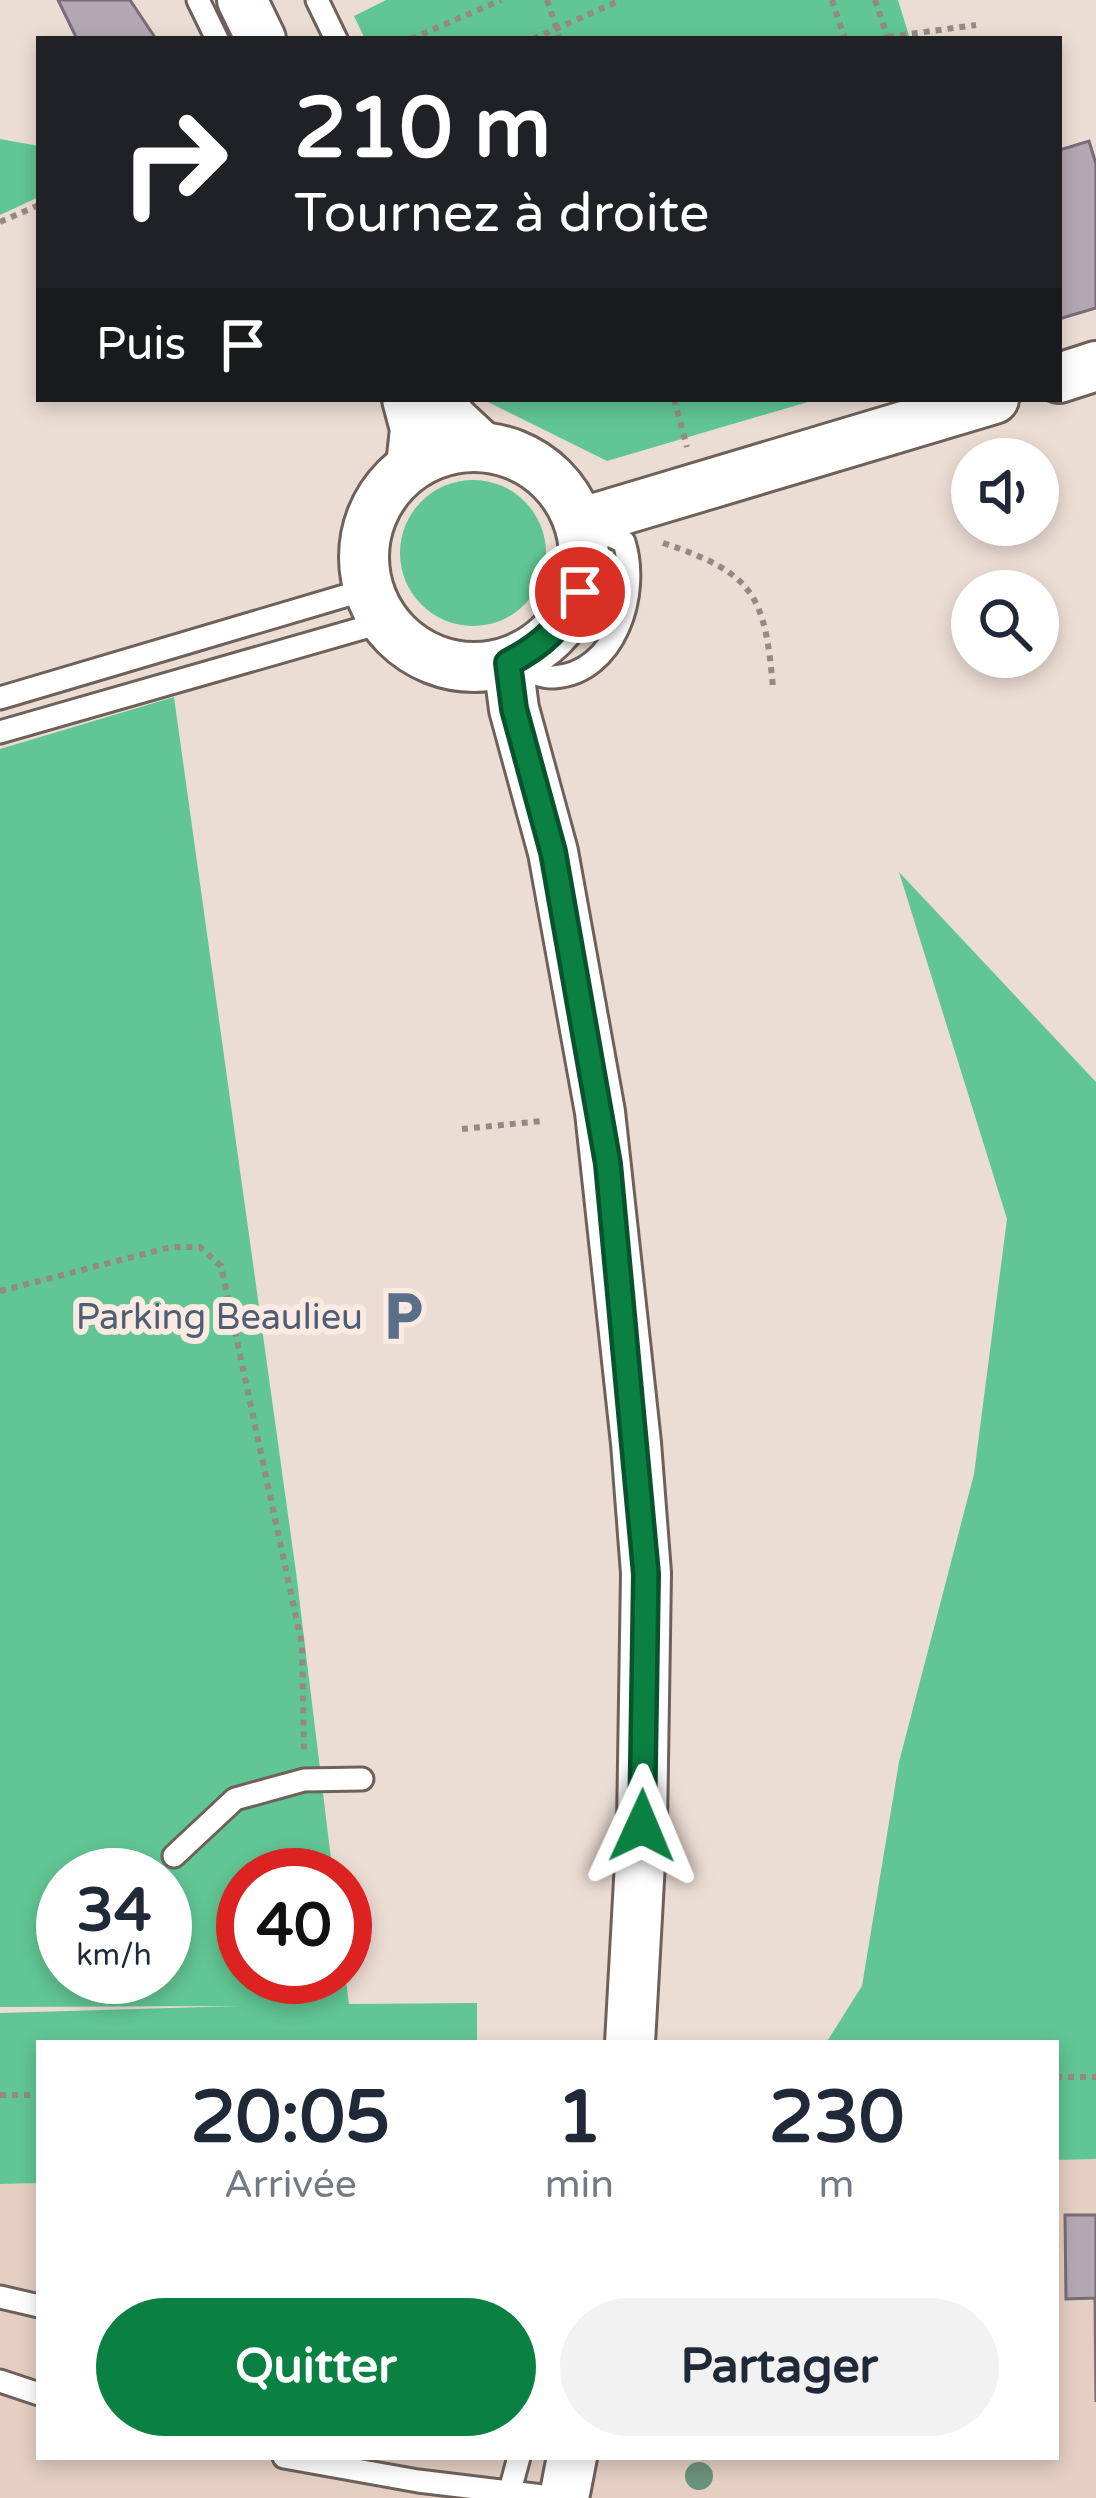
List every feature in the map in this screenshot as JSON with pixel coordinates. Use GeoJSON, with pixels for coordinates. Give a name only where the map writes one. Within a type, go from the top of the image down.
{"type":"FeatureCollection","features":[{"type":"Feature","properties":{"kind":"street"},"geometry":{"type":"LineString","coordinates":[[242,0],[260,36]]}},
{"type":"Feature","properties":{"kind":"street"},"geometry":{"type":"LineString","coordinates":[[273,0],[290,36]]}},
{"type":"Feature","properties":{"kind":"street"},"geometry":{"type":"LineString","coordinates":[[1062,377],[1096,366]]}},
{"type":"Feature","properties":{"kind":"street"},"geometry":{"type":"LineString","coordinates":[[408,402],[415,429],[411,466]]}},
{"type":"Feature","properties":{"kind":"street"},"geometry":{"type":"LineString","coordinates":[[444,402],[450,417],[481,446]]}},
{"type":"Feature","properties":{"kind":"street"},"geometry":{"type":"LineString","coordinates":[[580,523],[984,402]]}},
{"type":"Feature","properties":{"kind":"street"},"geometry":{"type":"LineString","coordinates":[[481,446],[513,453],[542,470],[565,493],[580,523],[585,557],[580,592],[551,635],[508,663],[458,667],[411,649],[376,605],[363,562],[370,521],[390,484],[411,466],[444,450],[481,446]]}},
{"type":"Feature","properties":{"kind":"street"},"geometry":{"type":"LineString","coordinates":[[508,663],[514,709],[553,852],[603,1130],[636,1443],[646,1574],[642,1826],[630,2040]]}},
{"type":"Feature","properties":{"kind":"street"},"geometry":{"type":"LineString","coordinates":[[562,2498],[571,2460]]}},
{"type":"Feature","properties":{"kind":"lane"},"geometry":{"type":"LineString","coordinates":[[198,0],[216,36]]}},
{"type":"Feature","properties":{"kind":"lane"},"geometry":{"type":"LineString","coordinates":[[317,0],[334,36]]}},
{"type":"Feature","properties":{"kind":"lane"},"geometry":{"type":"LineString","coordinates":[[0,698],[376,605]]}},
{"type":"Feature","properties":{"kind":"lane"},"geometry":{"type":"LineString","coordinates":[[0,732],[376,605]]}},
{"type":"Feature","properties":{"kind":"lane"},"geometry":{"type":"LineString","coordinates":[[183,1848],[235,1799],[304,1780],[362,1779]]}},
{"type":"Feature","properties":{"kind":"lane"},"geometry":{"type":"LineString","coordinates":[[0,2297],[36,2305]]}},
{"type":"Feature","properties":{"kind":"lane"},"geometry":{"type":"LineString","coordinates":[[0,2381],[36,2393]]}},
{"type":"Feature","properties":{"kind":"lane"},"geometry":{"type":"LineString","coordinates":[[301,2460],[509,2496],[562,2498]]}},
{"type":"Feature","properties":{"kind":"lane"},"geometry":{"type":"LineString","coordinates":[[509,2496],[518,2460]]}},
{"type":"Feature","properties":{"kind":"path"},"geometry":{"type":"LineString","coordinates":[[418,36],[501,0]]}},
{"type":"Feature","properties":{"kind":"path"},"geometry":{"type":"LineString","coordinates":[[547,0],[559,36]]}},
{"type":"Feature","properties":{"kind":"path"},"geometry":{"type":"LineString","coordinates":[[540,36],[621,0]]}},
{"type":"Feature","properties":{"kind":"path"},"geometry":{"type":"LineString","coordinates":[[832,0],[844,36]]}},
{"type":"Feature","properties":{"kind":"path"},"geometry":{"type":"LineString","coordinates":[[875,0],[887,36]]}},
{"type":"Feature","properties":{"kind":"path"},"geometry":{"type":"LineString","coordinates":[[902,36],[976,25]]}},
{"type":"Feature","properties":{"kind":"path"},"geometry":{"type":"LineString","coordinates":[[0,222],[36,206]]}},
{"type":"Feature","properties":{"kind":"path"},"geometry":{"type":"LineString","coordinates":[[675,402],[688,451]]}},
{"type":"Feature","properties":{"kind":"path"},"geometry":{"type":"LineString","coordinates":[[660,542],[704,556],[740,579],[758,600],[773,688]]}},
{"type":"Feature","properties":{"kind":"path"},"geometry":{"type":"LineString","coordinates":[[462,1130],[542,1120]]}},
{"type":"Feature","properties":{"kind":"path"},"geometry":{"type":"LineString","coordinates":[[0,1291],[171,1247],[200,1247],[221,1266],[302,1645],[304,1780]]}},
{"type":"Feature","properties":{"kind":"path"},"geometry":{"type":"LineString","coordinates":[[1059,2078],[1096,2077]]}},
{"type":"Feature","properties":{"kind":"path"},"geometry":{"type":"LineString","coordinates":[[0,2096],[36,2095]]}},
{"type":"Feature","properties":{"kind":"shaded area"},"geometry":{"type":"Polygon","coordinates":[[[1096,2159],[1096,2498],[0,2498],[0,2184],[36,2183],[36,2460],[1059,2460],[1059,2160],[1096,2159]]]}},
{"type":"Feature","properties":{"kind":"green space"},"geometry":{"type":"Polygon","coordinates":[[[386,0],[898,0],[909,36],[364,36],[354,16],[386,0]]]}},
{"type":"Feature","properties":{"kind":"green space"},"geometry":{"type":"Polygon","coordinates":[[[0,139],[36,145],[36,198],[0,215],[0,139]]]}},
{"type":"Feature","properties":{"kind":"green space"},"geometry":{"type":"Polygon","coordinates":[[[488,402],[808,402],[607,461],[488,402]]]}},
{"type":"Feature","properties":{"kind":"green space"},"geometry":{"type":"Polygon","coordinates":[[[473,480],[501,485],[525,501],[541,525],[546,553],[541,581],[525,605],[501,621],[473,626],[445,621],[421,605],[405,581],[400,553],[405,525],[421,501],[445,485],[473,480]]]}},
{"type":"Feature","properties":{"kind":"green space"},"geometry":{"type":"Polygon","coordinates":[[[174,697],[296,1572],[330,1848],[216,1848],[216,2004],[477,2003],[477,2040],[36,2040],[36,2183],[0,2184],[0,2013],[238,2006],[0,2007],[0,749],[174,697]]]}},
{"type":"Feature","properties":{"kind":"green space"},"geometry":{"type":"Polygon","coordinates":[[[899,872],[1096,1082],[1096,2159],[1059,2160],[1059,2040],[828,2040],[862,1986],[899,1762],[974,1474],[1007,1219],[899,872]]]}},
{"type":"Feature","properties":{"kind":"building"},"geometry":{"type":"Polygon","coordinates":[[[58,0],[130,0],[154,36],[76,36],[58,0]]]}},
{"type":"Feature","properties":{"kind":"building"},"geometry":{"type":"Polygon","coordinates":[[[1089,141],[1096,164],[1096,308],[1062,318],[1062,149],[1089,141]]]}},
{"type":"Feature","properties":{"kind":"building"},"geometry":{"type":"Polygon","coordinates":[[[1065,2215],[1096,2215],[1096,2402],[1095,2298],[1066,2299],[1065,2215]]]}},
{"type":"Feature","properties":{"kind":"place","name":"Parking Beaulieu"},"geometry":{"type":"Point","coordinates":[403,1316]}},
{"type":"Feature","properties":{"kind":"route"},"geometry":{"type":"LineString","coordinates":[[580,592],[563,623],[539,647],[508,663],[514,709],[553,852],[608,1164],[646,1574],[642,1826]]}}]}
